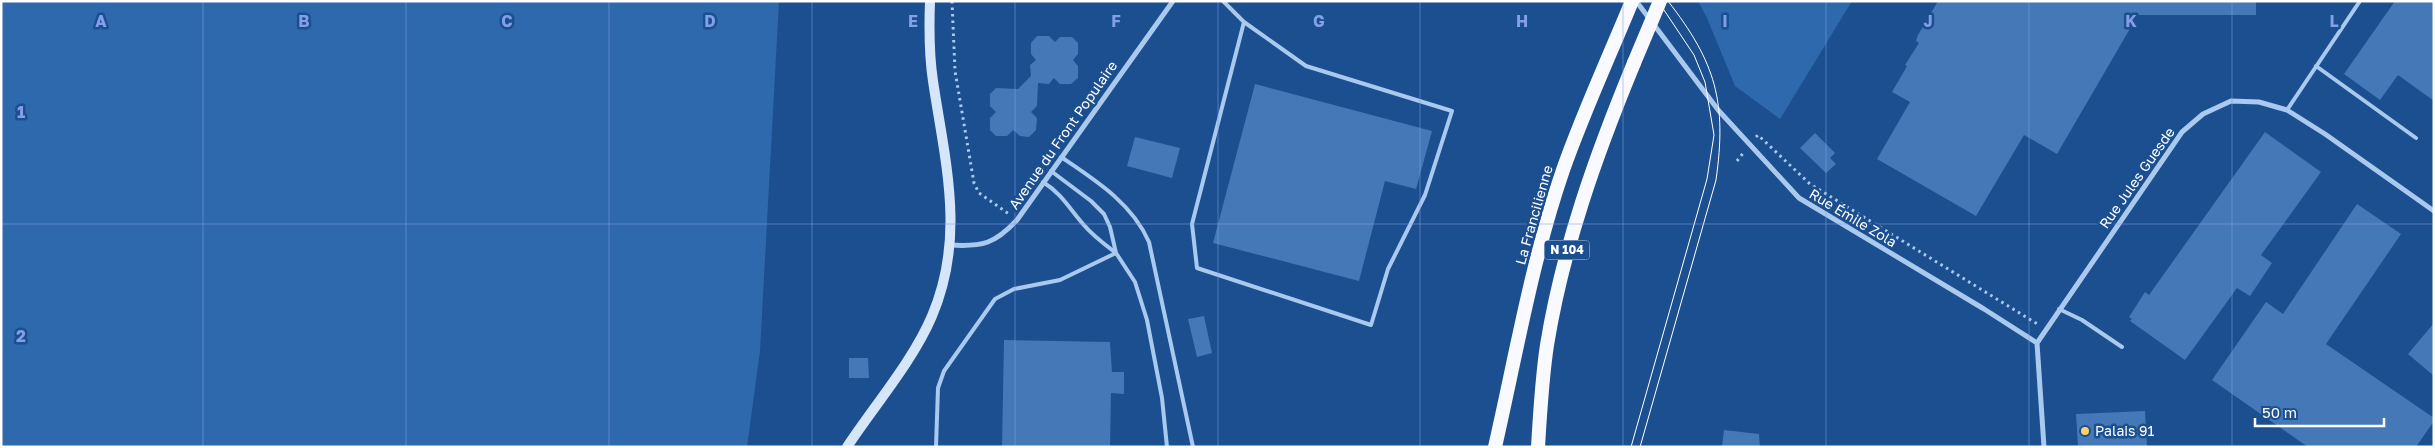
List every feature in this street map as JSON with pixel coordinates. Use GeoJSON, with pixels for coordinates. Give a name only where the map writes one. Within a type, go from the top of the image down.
{"type":"FeatureCollection","features":[{"type":"Feature","properties":{"kind":"highway","name":"La Francilienne"},"geometry":{"type":"LineString","coordinates":[[1495,447],[1535,269],[1553,203],[1582,118],[1632,1]]}},
{"type":"Feature","properties":{"kind":"highway","name":"N 104"},"geometry":{"type":"LineString","coordinates":[[1538,447],[1547,347],[1569,242],[1587,181],[1660,1]]}},
{"type":"Feature","properties":{"kind":"main road"},"geometry":{"type":"LineString","coordinates":[[847,447],[910,354],[931,318],[945,276],[950,245],[950,181],[932,79],[930,1]]}},
{"type":"Feature","properties":{"kind":"street","name":"Avenue du Front Populaire"},"geometry":{"type":"LineString","coordinates":[[950,245],[971,247],[989,243],[1003,235],[1017,220],[1173,1]]}},
{"type":"Feature","properties":{"kind":"street","name":"Rue Émile Zola"},"geometry":{"type":"LineString","coordinates":[[1636,1],[1709,98],[1749,145],[1799,198],[2037,343]]}},
{"type":"Feature","properties":{"kind":"street","name":"Rue Jules Guesde"},"geometry":{"type":"LineString","coordinates":[[2037,343],[2182,132],[2203,114],[2231,101],[2259,102],[2287,110],[2325,134],[2434,211]]}},
{"type":"Feature","properties":{"kind":"street"},"geometry":{"type":"LineString","coordinates":[[2037,343],[2044,447]]}},
{"type":"Feature","properties":{"kind":"lane"},"geometry":{"type":"LineString","coordinates":[[1223,1],[1244,22],[1306,66],[1452,111],[1425,195],[1388,269],[1371,325],[1197,268],[1192,224],[1244,22]]}},
{"type":"Feature","properties":{"kind":"lane"},"geometry":{"type":"LineString","coordinates":[[2287,110],[2360,1]]}},
{"type":"Feature","properties":{"kind":"lane"},"geometry":{"type":"LineString","coordinates":[[2316,66],[2416,138]]}},
{"type":"Feature","properties":{"kind":"lane"},"geometry":{"type":"LineString","coordinates":[[1061,157],[1127,207],[1142,226],[1149,242],[1192,447]]}},
{"type":"Feature","properties":{"kind":"lane"},"geometry":{"type":"LineString","coordinates":[[1051,171],[1091,201],[1104,214],[1110,227],[1116,253]]}},
{"type":"Feature","properties":{"kind":"lane"},"geometry":{"type":"LineString","coordinates":[[1043,182],[1059,192],[1083,224],[1100,241],[1116,253],[1135,282],[1147,320],[1162,398],[1167,447]]}},
{"type":"Feature","properties":{"kind":"lane"},"geometry":{"type":"LineString","coordinates":[[936,447],[938,388],[944,371],[995,299],[1014,289],[1060,280],[1116,253]]}},
{"type":"Feature","properties":{"kind":"lane"},"geometry":{"type":"LineString","coordinates":[[2059,309],[2082,320],[2122,347]]}},
{"type":"Feature","properties":{"kind":"path"},"geometry":{"type":"LineString","coordinates":[[952,1],[955,71],[974,183],[979,193],[1009,214]]}},
{"type":"Feature","properties":{"kind":"path"},"geometry":{"type":"LineString","coordinates":[[1737,161],[1758,135],[1810,184],[2046,330]]}},
{"type":"Feature","properties":{"kind":"shaded area"},"geometry":{"type":"Polygon","coordinates":[[[1,1],[779,1],[760,351],[747,447],[1,447],[1,1]]]}},
{"type":"Feature","properties":{"kind":"shaded area"},"geometry":{"type":"Polygon","coordinates":[[[1698,1],[1852,1],[1780,119],[1735,86],[1698,1]]]}},
{"type":"Feature","properties":{"kind":"building"},"geometry":{"type":"Polygon","coordinates":[[[1938,1],[2256,1],[2256,15],[2138,15],[2057,154],[2024,135],[1976,216],[1877,159],[1910,102],[1892,92],[1907,66],[1905,65],[1919,43],[1916,41],[1918,35],[1938,1]]]}},
{"type":"Feature","properties":{"kind":"building"},"geometry":{"type":"Polygon","coordinates":[[[2395,1],[2434,1],[2434,101],[2398,75],[2380,100],[2344,74],[2395,1]]]}},
{"type":"Feature","properties":{"kind":"building"},"geometry":{"type":"Polygon","coordinates":[[[1037,36],[1049,36],[1055,42],[1060,37],[1072,37],[1078,43],[1078,54],[1073,60],[1078,66],[1078,78],[1071,84],[1060,84],[1054,78],[1049,84],[1038,83],[1037,106],[1031,112],[1037,118],[1036,130],[1029,137],[1020,136],[1013,130],[1007,136],[996,136],[990,130],[990,118],[996,112],[990,106],[990,94],[996,88],[1018,89],[1031,76],[1030,65],[1036,60],[1031,54],[1031,43],[1037,36]]]}},
{"type":"Feature","properties":{"kind":"building"},"geometry":{"type":"Polygon","coordinates":[[[1255,84],[1432,131],[1416,189],[1385,181],[1359,281],[1213,243],[1255,84]]]}},
{"type":"Feature","properties":{"kind":"building"},"geometry":{"type":"Polygon","coordinates":[[[2265,132],[2321,172],[2261,255],[2272,263],[2250,296],[2237,288],[2185,360],[2130,321],[2132,319],[2129,317],[2145,292],[2149,295],[2265,132]]]}},
{"type":"Feature","properties":{"kind":"building"},"geometry":{"type":"Polygon","coordinates":[[[1815,133],[1835,153],[1830,158],[1836,164],[1826,173],[1800,148],[1815,133]]]}},
{"type":"Feature","properties":{"kind":"building"},"geometry":{"type":"Polygon","coordinates":[[[1135,137],[1180,148],[1172,178],[1127,166],[1135,137]]]}},
{"type":"Feature","properties":{"kind":"building"},"geometry":{"type":"Polygon","coordinates":[[[2357,204],[2401,234],[2326,344],[2434,418],[2434,421],[2416,447],[2308,447],[2212,380],[2266,302],[2283,314],[2357,204]]]}},
{"type":"Feature","properties":{"kind":"building"},"geometry":{"type":"Polygon","coordinates":[[[1204,316],[1212,353],[1197,357],[1188,319],[1204,316]]]}},
{"type":"Feature","properties":{"kind":"building"},"geometry":{"type":"Polygon","coordinates":[[[2434,323],[2434,376],[2408,354],[2434,323]]]}},
{"type":"Feature","properties":{"kind":"building"},"geometry":{"type":"Polygon","coordinates":[[[1004,340],[1110,342],[1112,372],[1124,372],[1124,394],[1111,393],[1110,447],[1002,447],[1004,340]]]}},
{"type":"Feature","properties":{"kind":"building"},"geometry":{"type":"Polygon","coordinates":[[[849,358],[868,358],[869,378],[849,378],[849,358]]]}},
{"type":"Feature","properties":{"kind":"building"},"geometry":{"type":"Polygon","coordinates":[[[2145,411],[2147,447],[2078,447],[2076,414],[2145,411]]]}},
{"type":"Feature","properties":{"kind":"building"},"geometry":{"type":"Polygon","coordinates":[[[1724,430],[1759,434],[1760,447],[1722,447],[1724,430]]]}},
{"type":"Feature","properties":{"kind":"tram line"},"geometry":{"type":"LineString","coordinates":[[1631,447],[1707,179],[1714,135],[1705,82],[1694,55],[1658,1]]}},
{"type":"Feature","properties":{"kind":"tram line"},"geometry":{"type":"LineString","coordinates":[[1640,447],[1716,180],[1719,152],[1720,128],[1714,84],[1697,44],[1668,1]]}},
{"type":"Feature","properties":{"kind":"place","name":"Palais 91"},"geometry":{"type":"Point","coordinates":[2085,431]}}]}
